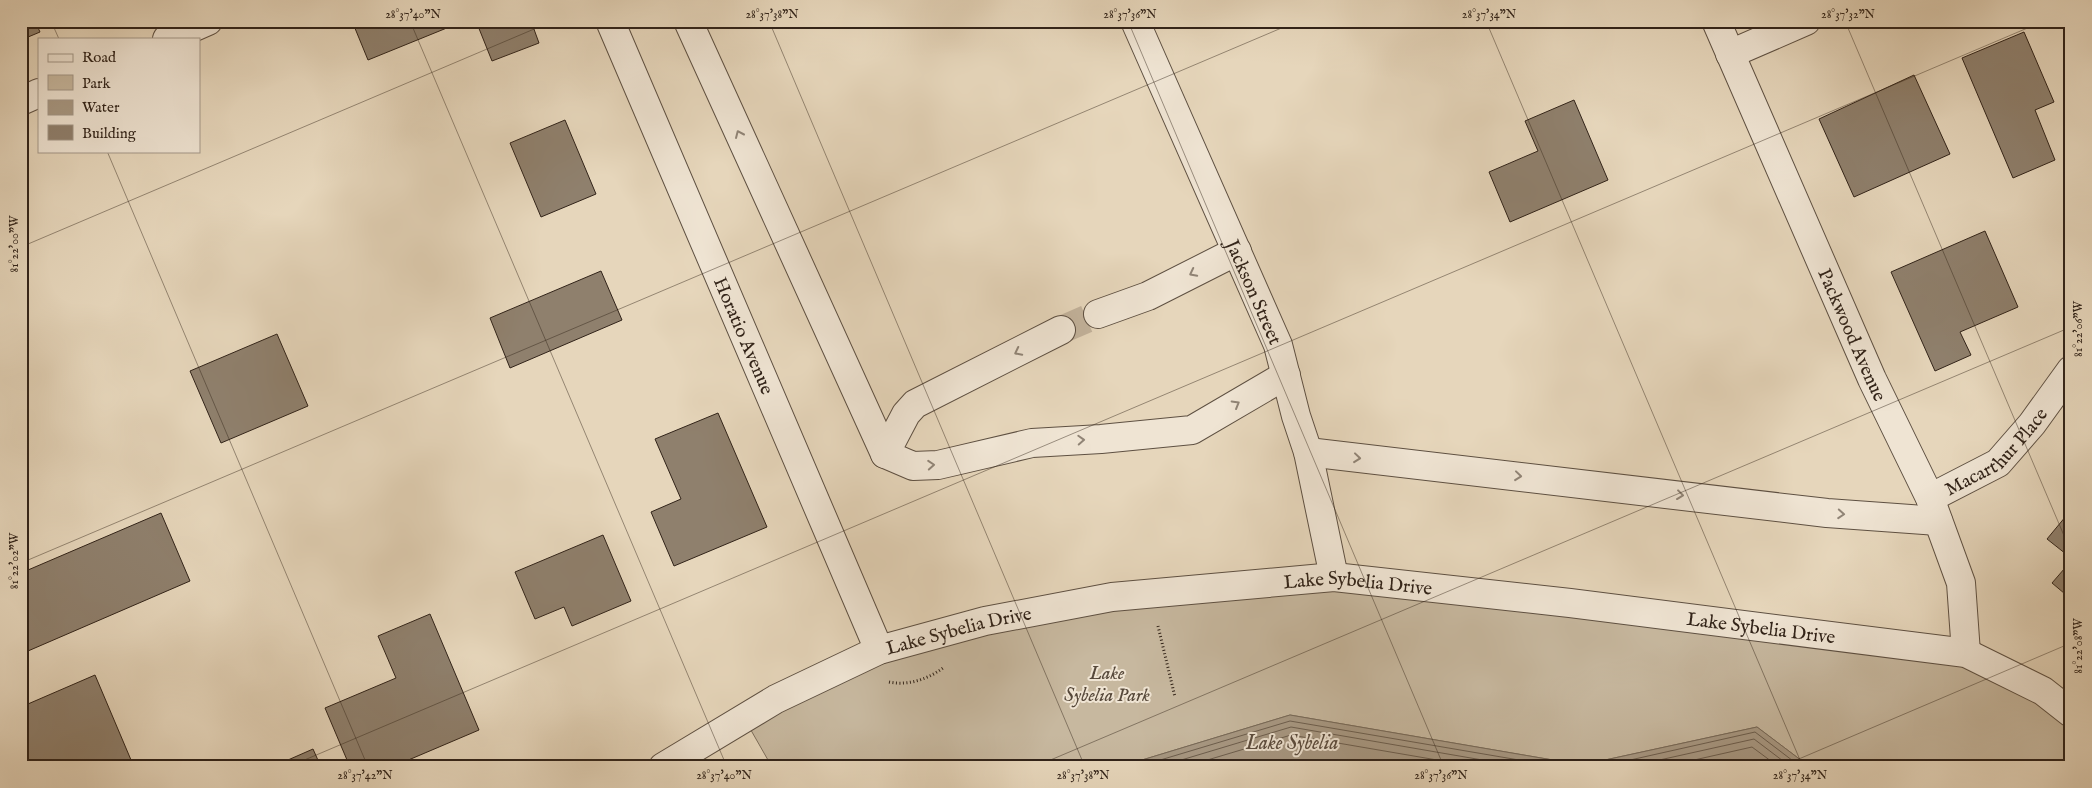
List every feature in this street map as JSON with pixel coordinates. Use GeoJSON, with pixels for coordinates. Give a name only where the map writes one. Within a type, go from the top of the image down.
{"type":"FeatureCollection","features":[{"type":"Feature","properties":{"kind":"street"},"geometry":{"type":"LineString","coordinates":[[169,38],[208,21]]}},
{"type":"Feature","properties":{"kind":"street","name":"Horatio Avenue"},"geometry":{"type":"LineString","coordinates":[[610,21],[879,650]]}},
{"type":"Feature","properties":{"kind":"street"},"geometry":{"type":"LineString","coordinates":[[688,21],[885,454],[913,466],[938,464],[1032,443],[1101,439],[1192,430],[1286,375]]}},
{"type":"Feature","properties":{"kind":"street","name":"Jackson Street"},"geometry":{"type":"LineString","coordinates":[[1135,21],[1278,345],[1296,416],[1308,452],[1334,577]]}},
{"type":"Feature","properties":{"kind":"street","name":"Packwood Avenue"},"geometry":{"type":"LineString","coordinates":[[1716,21],[1872,379],[1934,509],[1961,583],[1966,654]]}},
{"type":"Feature","properties":{"kind":"street"},"geometry":{"type":"LineString","coordinates":[[1730,54],[1806,21]]}},
{"type":"Feature","properties":{"kind":"street"},"geometry":{"type":"LineString","coordinates":[[21,101],[38,93]]}},
{"type":"Feature","properties":{"kind":"street"},"geometry":{"type":"LineString","coordinates":[[1098,314],[1148,296],[1236,251]]}},
{"type":"Feature","properties":{"kind":"street"},"geometry":{"type":"LineString","coordinates":[[885,454],[906,414],[916,404],[1062,330]]}},
{"type":"Feature","properties":{"kind":"street","name":"Macarthur Place"},"geometry":{"type":"LineString","coordinates":[[1934,509],[1998,463],[2032,424],[2071,370]]}},
{"type":"Feature","properties":{"kind":"street"},"geometry":{"type":"LineString","coordinates":[[1308,452],[1827,513],[1934,509]]}},
{"type":"Feature","properties":{"kind":"street","name":"Lake Sybelia Drive"},"geometry":{"type":"LineString","coordinates":[[663,767],[776,699],[879,650],[985,621],[1112,597],[1334,577],[1570,603],[1966,654],[2043,691],[2071,713]]}},
{"type":"Feature","properties":{"kind":"path"},"geometry":{"type":"LineString","coordinates":[[1157,620],[1175,697]]}},
{"type":"Feature","properties":{"kind":"path"},"geometry":{"type":"LineString","coordinates":[[882,680],[899,684],[931,677],[945,667]]}},
{"type":"Feature","properties":{"kind":"green space","name":"Lake Sybelia Park"},"geometry":{"type":"Polygon","coordinates":[[[1334,577],[1966,653],[2071,720],[2071,767],[1810,767],[1757,727],[1582,765],[1290,715],[1119,767],[772,767],[744,718],[985,621],[1334,577]]]}},
{"type":"Feature","properties":{"kind":"water","name":"Lake Sybelia"},"geometry":{"type":"Polygon","coordinates":[[[1290,715],[1582,765],[1757,727],[1810,767],[1119,767],[1290,715]]]}},
{"type":"Feature","properties":{"kind":"building"},"geometry":{"type":"Polygon","coordinates":[[[21,21],[35,21],[40,32],[21,40],[21,21]]]}},
{"type":"Feature","properties":{"kind":"building"},"geometry":{"type":"Polygon","coordinates":[[[352,21],[464,21],[368,60],[352,21]]]}},
{"type":"Feature","properties":{"kind":"building"},"geometry":{"type":"Polygon","coordinates":[[[476,21],[531,21],[539,43],[492,61],[476,21]]]}},
{"type":"Feature","properties":{"kind":"building"},"geometry":{"type":"Polygon","coordinates":[[[2024,32],[2054,102],[2035,110],[2055,160],[2013,178],[1962,58],[2024,32]]]}},
{"type":"Feature","properties":{"kind":"building"},"geometry":{"type":"Polygon","coordinates":[[[1914,75],[1950,154],[1854,197],[1819,119],[1914,75]]]}},
{"type":"Feature","properties":{"kind":"building"},"geometry":{"type":"Polygon","coordinates":[[[1574,100],[1608,180],[1510,222],[1489,172],[1538,151],[1525,121],[1574,100]]]}},
{"type":"Feature","properties":{"kind":"building"},"geometry":{"type":"Polygon","coordinates":[[[565,120],[596,194],[541,217],[510,143],[565,120]]]}},
{"type":"Feature","properties":{"kind":"building"},"geometry":{"type":"Polygon","coordinates":[[[1985,231],[2018,307],[1960,332],[1971,355],[1935,371],[1891,272],[1985,231]]]}},
{"type":"Feature","properties":{"kind":"building"},"geometry":{"type":"Polygon","coordinates":[[[601,271],[622,320],[510,368],[490,318],[601,271]]]}},
{"type":"Feature","properties":{"kind":"building"},"geometry":{"type":"Polygon","coordinates":[[[277,334],[308,406],[221,443],[190,371],[277,334]]]}},
{"type":"Feature","properties":{"kind":"building"},"geometry":{"type":"Polygon","coordinates":[[[718,413],[767,527],[674,566],[651,512],[681,499],[655,439],[718,413]]]}},
{"type":"Feature","properties":{"kind":"building"},"geometry":{"type":"Polygon","coordinates":[[[2071,510],[2071,558],[2047,539],[2071,510]]]}},
{"type":"Feature","properties":{"kind":"building"},"geometry":{"type":"Polygon","coordinates":[[[161,513],[190,581],[21,654],[21,573],[161,513]]]}},
{"type":"Feature","properties":{"kind":"building"},"geometry":{"type":"Polygon","coordinates":[[[603,535],[631,601],[572,626],[564,607],[535,619],[515,572],[603,535]]]}},
{"type":"Feature","properties":{"kind":"building"},"geometry":{"type":"Polygon","coordinates":[[[2071,561],[2071,599],[2052,583],[2071,561]]]}},
{"type":"Feature","properties":{"kind":"building"},"geometry":{"type":"Polygon","coordinates":[[[430,614],[479,730],[392,767],[350,767],[325,708],[396,678],[378,636],[430,614]]]}},
{"type":"Feature","properties":{"kind":"building"},"geometry":{"type":"Polygon","coordinates":[[[95,675],[134,767],[23,767],[21,762],[21,707],[95,675]]]}},
{"type":"Feature","properties":{"kind":"building"},"geometry":{"type":"Polygon","coordinates":[[[313,749],[321,767],[272,767],[313,749]]]}},
{"type":"Feature","properties":{"kind":"tunnel"},"geometry":{"type":"LineString","coordinates":[[1061,330],[1098,314]]}}]}
